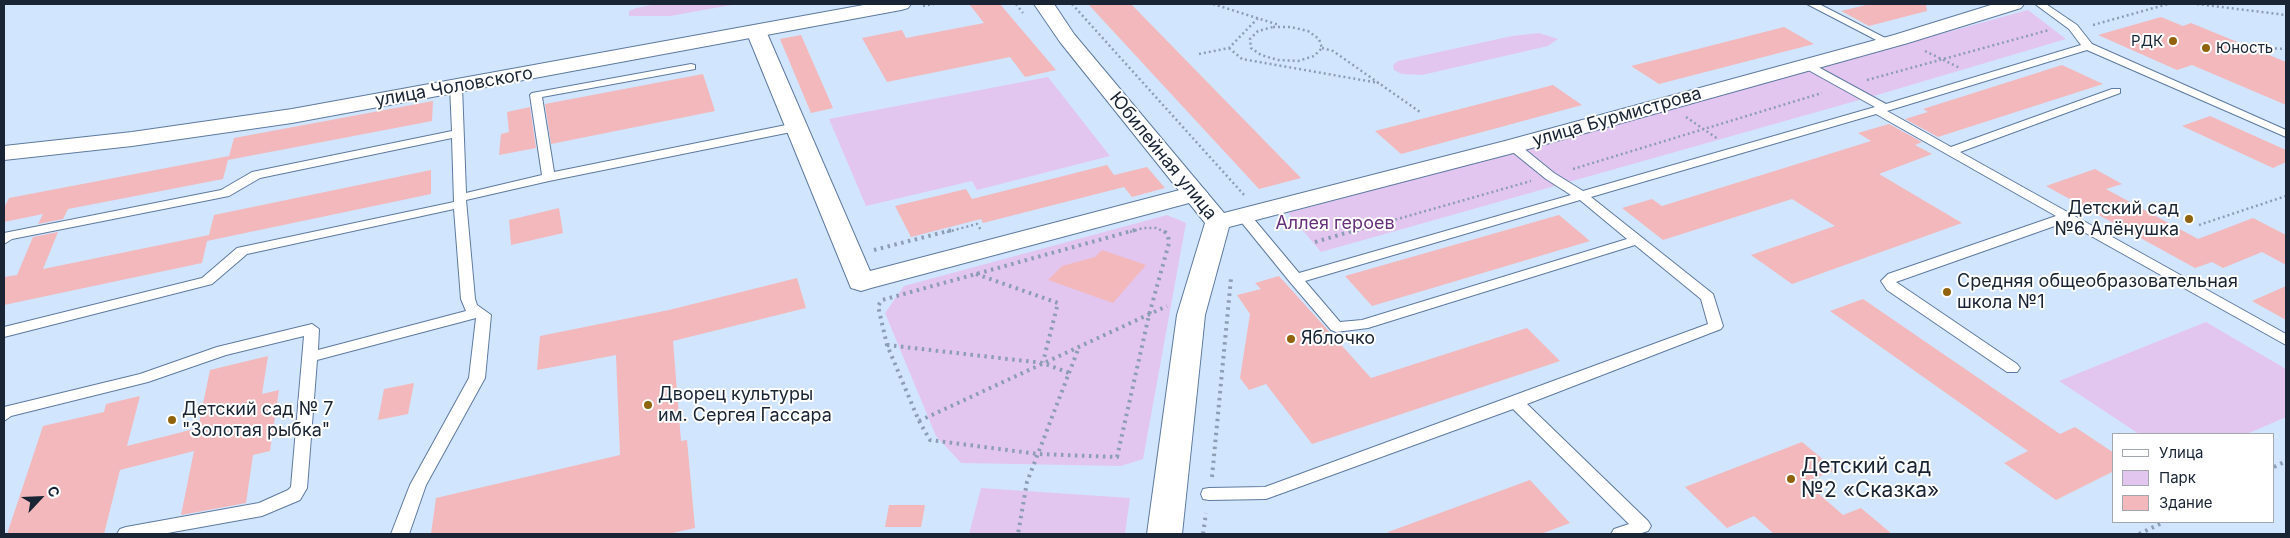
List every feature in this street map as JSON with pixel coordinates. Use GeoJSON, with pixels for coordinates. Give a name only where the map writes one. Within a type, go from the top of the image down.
{"type":"FeatureCollection","features":[{"type":"Feature","properties":{"kind":"street","name":"улица Чоловского"},"geometry":{"type":"LineString","coordinates":[[6,156],[292,116],[901,4]]}},
{"type":"Feature","properties":{"kind":"street","name":"Юбилейная улица"},"geometry":{"type":"LineString","coordinates":[[1044,4],[1067,38],[1195,194],[1240,216],[1206,258],[1191,315],[1165,534]]}},
{"type":"Feature","properties":{"kind":"street","name":"улица Бурмистрова"},"geometry":{"type":"LineString","coordinates":[[1240,216],[1513,146],[1888,42],[2014,4]]}},
{"type":"Feature","properties":{"kind":"street"},"geometry":{"type":"LineString","coordinates":[[756,31],[860,282],[1195,194]]}},
{"type":"Feature","properties":{"kind":"lane"},"geometry":{"type":"LineString","coordinates":[[1812,4],[1888,42]]}},
{"type":"Feature","properties":{"kind":"lane"},"geometry":{"type":"LineString","coordinates":[[2040,4],[2073,27],[2088,46],[2286,134]]}},
{"type":"Feature","properties":{"kind":"lane"},"geometry":{"type":"LineString","coordinates":[[1295,278],[1880,109],[2088,46]]}},
{"type":"Feature","properties":{"kind":"lane"},"geometry":{"type":"LineString","coordinates":[[1805,64],[1950,151],[2286,340]]}},
{"type":"Feature","properties":{"kind":"lane"},"geometry":{"type":"LineString","coordinates":[[549,177],[536,95],[691,67]]}},
{"type":"Feature","properties":{"kind":"lane"},"geometry":{"type":"LineString","coordinates":[[400,534],[418,485],[477,378],[484,315],[470,307],[468,299],[460,201],[456,86]]}},
{"type":"Feature","properties":{"kind":"lane"},"geometry":{"type":"LineString","coordinates":[[1950,151],[2116,90]]}},
{"type":"Feature","properties":{"kind":"lane"},"geometry":{"type":"LineString","coordinates":[[4,332],[207,281],[242,251],[460,201],[549,177],[796,127]]}},
{"type":"Feature","properties":{"kind":"lane"},"geometry":{"type":"LineString","coordinates":[[4,240],[8,236],[225,193],[256,175],[458,133]]}},
{"type":"Feature","properties":{"kind":"lane"},"geometry":{"type":"LineString","coordinates":[[1210,494],[1266,493],[1516,402],[1716,326],[1708,298],[1582,196],[1550,176],[1513,146]]}},
{"type":"Feature","properties":{"kind":"lane"},"geometry":{"type":"LineString","coordinates":[[1240,216],[1336,328],[1363,325],[1637,240]]}},
{"type":"Feature","properties":{"kind":"lane"},"geometry":{"type":"LineString","coordinates":[[2012,368],[1892,287],[1888,282],[1893,277],[2067,217]]}},
{"type":"Feature","properties":{"kind":"lane"},"geometry":{"type":"LineString","coordinates":[[309,357],[464,318],[476,312]]}},
{"type":"Feature","properties":{"kind":"lane"},"geometry":{"type":"LineString","coordinates":[[4,415],[5,412],[143,378],[222,351],[312,329],[299,488],[294,495],[262,508],[126,534]]}},
{"type":"Feature","properties":{"kind":"lane"},"geometry":{"type":"LineString","coordinates":[[1516,402],[1642,526],[1620,534]]}},
{"type":"Feature","properties":{"kind":"path"},"geometry":{"type":"LineString","coordinates":[[1016,4],[1027,19]]}},
{"type":"Feature","properties":{"kind":"path"},"geometry":{"type":"LineString","coordinates":[[1071,4],[1240,216]]}},
{"type":"Feature","properties":{"kind":"path"},"geometry":{"type":"LineString","coordinates":[[1213,4],[1282,26],[1308,31],[1319,39],[1322,48]]}},
{"type":"Feature","properties":{"kind":"path"},"geometry":{"type":"LineString","coordinates":[[2088,26],[2168,4]]}},
{"type":"Feature","properties":{"kind":"path"},"geometry":{"type":"LineString","coordinates":[[2197,4],[2286,15]]}},
{"type":"Feature","properties":{"kind":"path"},"geometry":{"type":"LineString","coordinates":[[1199,54],[1229,48],[1258,18]]}},
{"type":"Feature","properties":{"kind":"path"},"geometry":{"type":"LineString","coordinates":[[1282,26],[1258,31],[1250,39],[1251,48],[1269,58],[1288,61],[1307,59],[1314,56],[1322,48]]}},
{"type":"Feature","properties":{"kind":"path"},"geometry":{"type":"LineString","coordinates":[[1315,242],[1550,176],[1844,86],[2050,30]]}},
{"type":"Feature","properties":{"kind":"path"},"geometry":{"type":"LineString","coordinates":[[1229,48],[1242,59],[1379,83]]}},
{"type":"Feature","properties":{"kind":"path"},"geometry":{"type":"LineString","coordinates":[[1322,48],[1333,51],[1420,112]]}},
{"type":"Feature","properties":{"kind":"path"},"geometry":{"type":"LineString","coordinates":[[1919,48],[1981,78]]}},
{"type":"Feature","properties":{"kind":"path"},"geometry":{"type":"LineString","coordinates":[[2266,48],[2286,49]]}},
{"type":"Feature","properties":{"kind":"path"},"geometry":{"type":"LineString","coordinates":[[1665,103],[1736,151]]}},
{"type":"Feature","properties":{"kind":"path"},"geometry":{"type":"LineString","coordinates":[[2199,225],[2286,196]]}},
{"type":"Feature","properties":{"kind":"path"},"geometry":{"type":"LineString","coordinates":[[849,257],[977,224],[986,238]]}},
{"type":"Feature","properties":{"kind":"path"},"geometry":{"type":"LineString","coordinates":[[1143,228],[1156,228],[1168,235],[1169,242],[1149,315],[1117,457],[1038,454],[930,440],[919,421],[887,345],[878,306],[882,300],[1143,228]]}},
{"type":"Feature","properties":{"kind":"path"},"geometry":{"type":"LineString","coordinates":[[976,274],[1058,303],[1043,363]]}},
{"type":"Feature","properties":{"kind":"path"},"geometry":{"type":"LineString","coordinates":[[1203,534],[1216,455],[1231,278]]}},
{"type":"Feature","properties":{"kind":"path"},"geometry":{"type":"LineString","coordinates":[[919,421],[1168,306]]}},
{"type":"Feature","properties":{"kind":"path"},"geometry":{"type":"LineString","coordinates":[[887,345],[1043,363],[1070,372]]}},
{"type":"Feature","properties":{"kind":"path"},"geometry":{"type":"LineString","coordinates":[[1018,534],[1027,482],[1079,346]]}},
{"type":"Feature","properties":{"kind":"path"},"geometry":{"type":"LineString","coordinates":[[2139,534],[2162,523]]}},
{"type":"Feature","properties":{"kind":"green space"},"geometry":{"type":"Polygon","coordinates":[[[656,4],[737,4],[670,16],[629,16],[629,11],[656,4]]]}},
{"type":"Feature","properties":{"kind":"green space","name":"Аллея героев"},"geometry":{"type":"Polygon","coordinates":[[[2028,10],[2066,39],[1884,93],[1321,252],[1288,213],[2028,10]]]}},
{"type":"Feature","properties":{"kind":"green space"},"geometry":{"type":"Polygon","coordinates":[[[1539,33],[1558,39],[1548,46],[1422,75],[1402,74],[1394,70],[1393,65],[1398,61],[1512,36],[1539,33]]]}},
{"type":"Feature","properties":{"kind":"green space"},"geometry":{"type":"Polygon","coordinates":[[[1048,77],[1110,156],[977,190],[972,181],[866,206],[829,119],[1048,77]]]}},
{"type":"Feature","properties":{"kind":"green space"},"geometry":{"type":"Polygon","coordinates":[[[1167,215],[1186,223],[1143,459],[1121,466],[961,463],[936,436],[885,313],[904,286],[1167,215]]]}},
{"type":"Feature","properties":{"kind":"green space"},"geometry":{"type":"Polygon","coordinates":[[[2206,322],[2286,369],[2286,417],[2249,433],[2137,433],[2059,381],[2206,322]]]}},
{"type":"Feature","properties":{"kind":"green space"},"geometry":{"type":"Polygon","coordinates":[[[981,488],[1130,498],[1125,534],[969,534],[981,488]]]}},
{"type":"Feature","properties":{"kind":"building"},"geometry":{"type":"Polygon","coordinates":[[[969,4],[1000,4],[1056,70],[1025,77],[1010,57],[887,82],[862,38],[902,30],[906,38],[984,23],[969,4]]]}},
{"type":"Feature","properties":{"kind":"building"},"geometry":{"type":"Polygon","coordinates":[[[1088,4],[1131,4],[1301,178],[1259,189],[1088,4]]]}},
{"type":"Feature","properties":{"kind":"building"},"geometry":{"type":"Polygon","coordinates":[[[1870,4],[1926,4],[1927,11],[1869,26],[1841,11],[1870,4]]]}},
{"type":"Feature","properties":{"kind":"building"},"geometry":{"type":"Polygon","coordinates":[[[2161,17],[2183,26],[2191,23],[2286,62],[2286,105],[2192,65],[2177,70],[2098,35],[2161,17]]]}},
{"type":"Feature","properties":{"kind":"building"},"geometry":{"type":"Polygon","coordinates":[[[1784,27],[1814,44],[1659,84],[1631,66],[1784,27]]]}},
{"type":"Feature","properties":{"kind":"building"},"geometry":{"type":"Polygon","coordinates":[[[801,35],[833,108],[811,113],[780,39],[801,35]]]}},
{"type":"Feature","properties":{"kind":"building"},"geometry":{"type":"Polygon","coordinates":[[[2062,65],[2103,84],[1938,137],[1905,119],[1928,112],[1923,109],[2062,65]]]}},
{"type":"Feature","properties":{"kind":"building"},"geometry":{"type":"Polygon","coordinates":[[[703,74],[715,111],[551,144],[545,104],[703,74]]]}},
{"type":"Feature","properties":{"kind":"building"},"geometry":{"type":"Polygon","coordinates":[[[1553,85],[1582,105],[1401,154],[1375,131],[1553,85]]]}},
{"type":"Feature","properties":{"kind":"building"},"geometry":{"type":"Polygon","coordinates":[[[433,101],[432,121],[228,160],[234,138],[433,101]]]}},
{"type":"Feature","properties":{"kind":"building"},"geometry":{"type":"Polygon","coordinates":[[[530,107],[536,148],[499,155],[501,134],[509,132],[507,112],[530,107]]]}},
{"type":"Feature","properties":{"kind":"building"},"geometry":{"type":"Polygon","coordinates":[[[2210,116],[2286,150],[2286,162],[2273,168],[2182,126],[2210,116]]]}},
{"type":"Feature","properties":{"kind":"building"},"geometry":{"type":"Polygon","coordinates":[[[1889,124],[1922,142],[1915,145],[1932,154],[1879,174],[1962,223],[1792,284],[1751,255],[1835,226],[1792,199],[1663,240],[1622,208],[1652,199],[1662,206],[1871,141],[1858,133],[1889,124]]]}},
{"type":"Feature","properties":{"kind":"building"},"geometry":{"type":"Polygon","coordinates":[[[229,156],[223,179],[68,209],[63,219],[38,224],[43,214],[4,222],[4,208],[9,198],[229,156]]]}},
{"type":"Feature","properties":{"kind":"building"},"geometry":{"type":"Polygon","coordinates":[[[1107,165],[1114,175],[1147,167],[1165,188],[1132,197],[1124,187],[983,223],[981,219],[911,237],[895,206],[966,189],[972,199],[1107,165]]]}},
{"type":"Feature","properties":{"kind":"building"},"geometry":{"type":"Polygon","coordinates":[[[2095,169],[2122,184],[2106,189],[2198,239],[2253,218],[2286,235],[2286,265],[2262,252],[2223,268],[2212,262],[2195,268],[2046,186],[2095,169]]]}},
{"type":"Feature","properties":{"kind":"building"},"geometry":{"type":"Polygon","coordinates":[[[431,170],[431,194],[207,241],[202,263],[4,305],[4,277],[17,275],[33,237],[58,232],[43,269],[209,235],[214,215],[431,170]]]}},
{"type":"Feature","properties":{"kind":"building"},"geometry":{"type":"Polygon","coordinates":[[[559,208],[563,233],[511,245],[509,220],[559,208]]]}},
{"type":"Feature","properties":{"kind":"building"},"geometry":{"type":"Polygon","coordinates":[[[1559,215],[1590,241],[1372,306],[1345,276],[1559,215]]]}},
{"type":"Feature","properties":{"kind":"building"},"geometry":{"type":"Polygon","coordinates":[[[1102,250],[1146,265],[1113,303],[1048,280],[1062,266],[1095,257],[1102,250]]]}},
{"type":"Feature","properties":{"kind":"building"},"geometry":{"type":"Polygon","coordinates":[[[1279,276],[1371,378],[1527,328],[1560,361],[1312,444],[1266,384],[1249,390],[1240,378],[1250,314],[1237,295],[1261,289],[1255,283],[1279,276]]]}},
{"type":"Feature","properties":{"kind":"building","name":"Дворец культуры им. Сергея Гассара"},"geometry":{"type":"Polygon","coordinates":[[[797,278],[806,308],[673,341],[681,441],[687,440],[695,528],[668,534],[431,534],[436,498],[620,455],[616,355],[537,370],[540,336],[669,310],[797,278]]]}},
{"type":"Feature","properties":{"kind":"building"},"geometry":{"type":"Polygon","coordinates":[[[2286,286],[2286,320],[2252,301],[2286,286]]]}},
{"type":"Feature","properties":{"kind":"building"},"geometry":{"type":"Polygon","coordinates":[[[1863,299],[2060,434],[2075,427],[2112,452],[2112,472],[2056,500],[2004,463],[2028,451],[1830,311],[1863,299]]]}},
{"type":"Feature","properties":{"kind":"building"},"geometry":{"type":"Polygon","coordinates":[[[268,356],[262,394],[279,390],[270,451],[253,455],[246,503],[181,515],[194,451],[120,470],[104,534],[7,534],[43,426],[104,412],[106,404],[140,396],[127,446],[198,428],[210,370],[268,356]]]}},
{"type":"Feature","properties":{"kind":"building"},"geometry":{"type":"Polygon","coordinates":[[[414,383],[408,414],[378,420],[384,389],[414,383]]]}},
{"type":"Feature","properties":{"kind":"building"},"geometry":{"type":"Polygon","coordinates":[[[1802,442],[1836,470],[1805,482],[1843,515],[1861,508],[1892,534],[1774,534],[1754,516],[1727,528],[1685,487],[1802,442]]]}},
{"type":"Feature","properties":{"kind":"building"},"geometry":{"type":"Polygon","coordinates":[[[1530,480],[1570,523],[1541,534],[1388,534],[1388,532],[1530,480]]]}},
{"type":"Feature","properties":{"kind":"building"},"geometry":{"type":"Polygon","coordinates":[[[889,505],[925,505],[921,527],[885,527],[889,505]]]}},
{"type":"Feature","properties":{"kind":"place","name":"РДК"},"geometry":{"type":"Point","coordinates":[2173,41]}},
{"type":"Feature","properties":{"kind":"place","name":"Юность"},"geometry":{"type":"Point","coordinates":[2206,48]}},
{"type":"Feature","properties":{"kind":"place","name":"Детский сад №6 Алёнушка"},"geometry":{"type":"Point","coordinates":[2189,219]}},
{"type":"Feature","properties":{"kind":"place","name":"Средняя общеобразовательная школа №1"},"geometry":{"type":"Point","coordinates":[1947,292]}},
{"type":"Feature","properties":{"kind":"place","name":"Яблочко"},"geometry":{"type":"Point","coordinates":[1291,339]}},
{"type":"Feature","properties":{"kind":"place","name":"Дворец культуры им. Сергея Гассара"},"geometry":{"type":"Point","coordinates":[648,405]}},
{"type":"Feature","properties":{"kind":"place","name":"Детский сад № 7 \"Золотая рыбка\""},"geometry":{"type":"Point","coordinates":[172,420]}},
{"type":"Feature","properties":{"kind":"place","name":"Детский сад №2 «Сказка»"},"geometry":{"type":"Point","coordinates":[1791,479]}}]}
